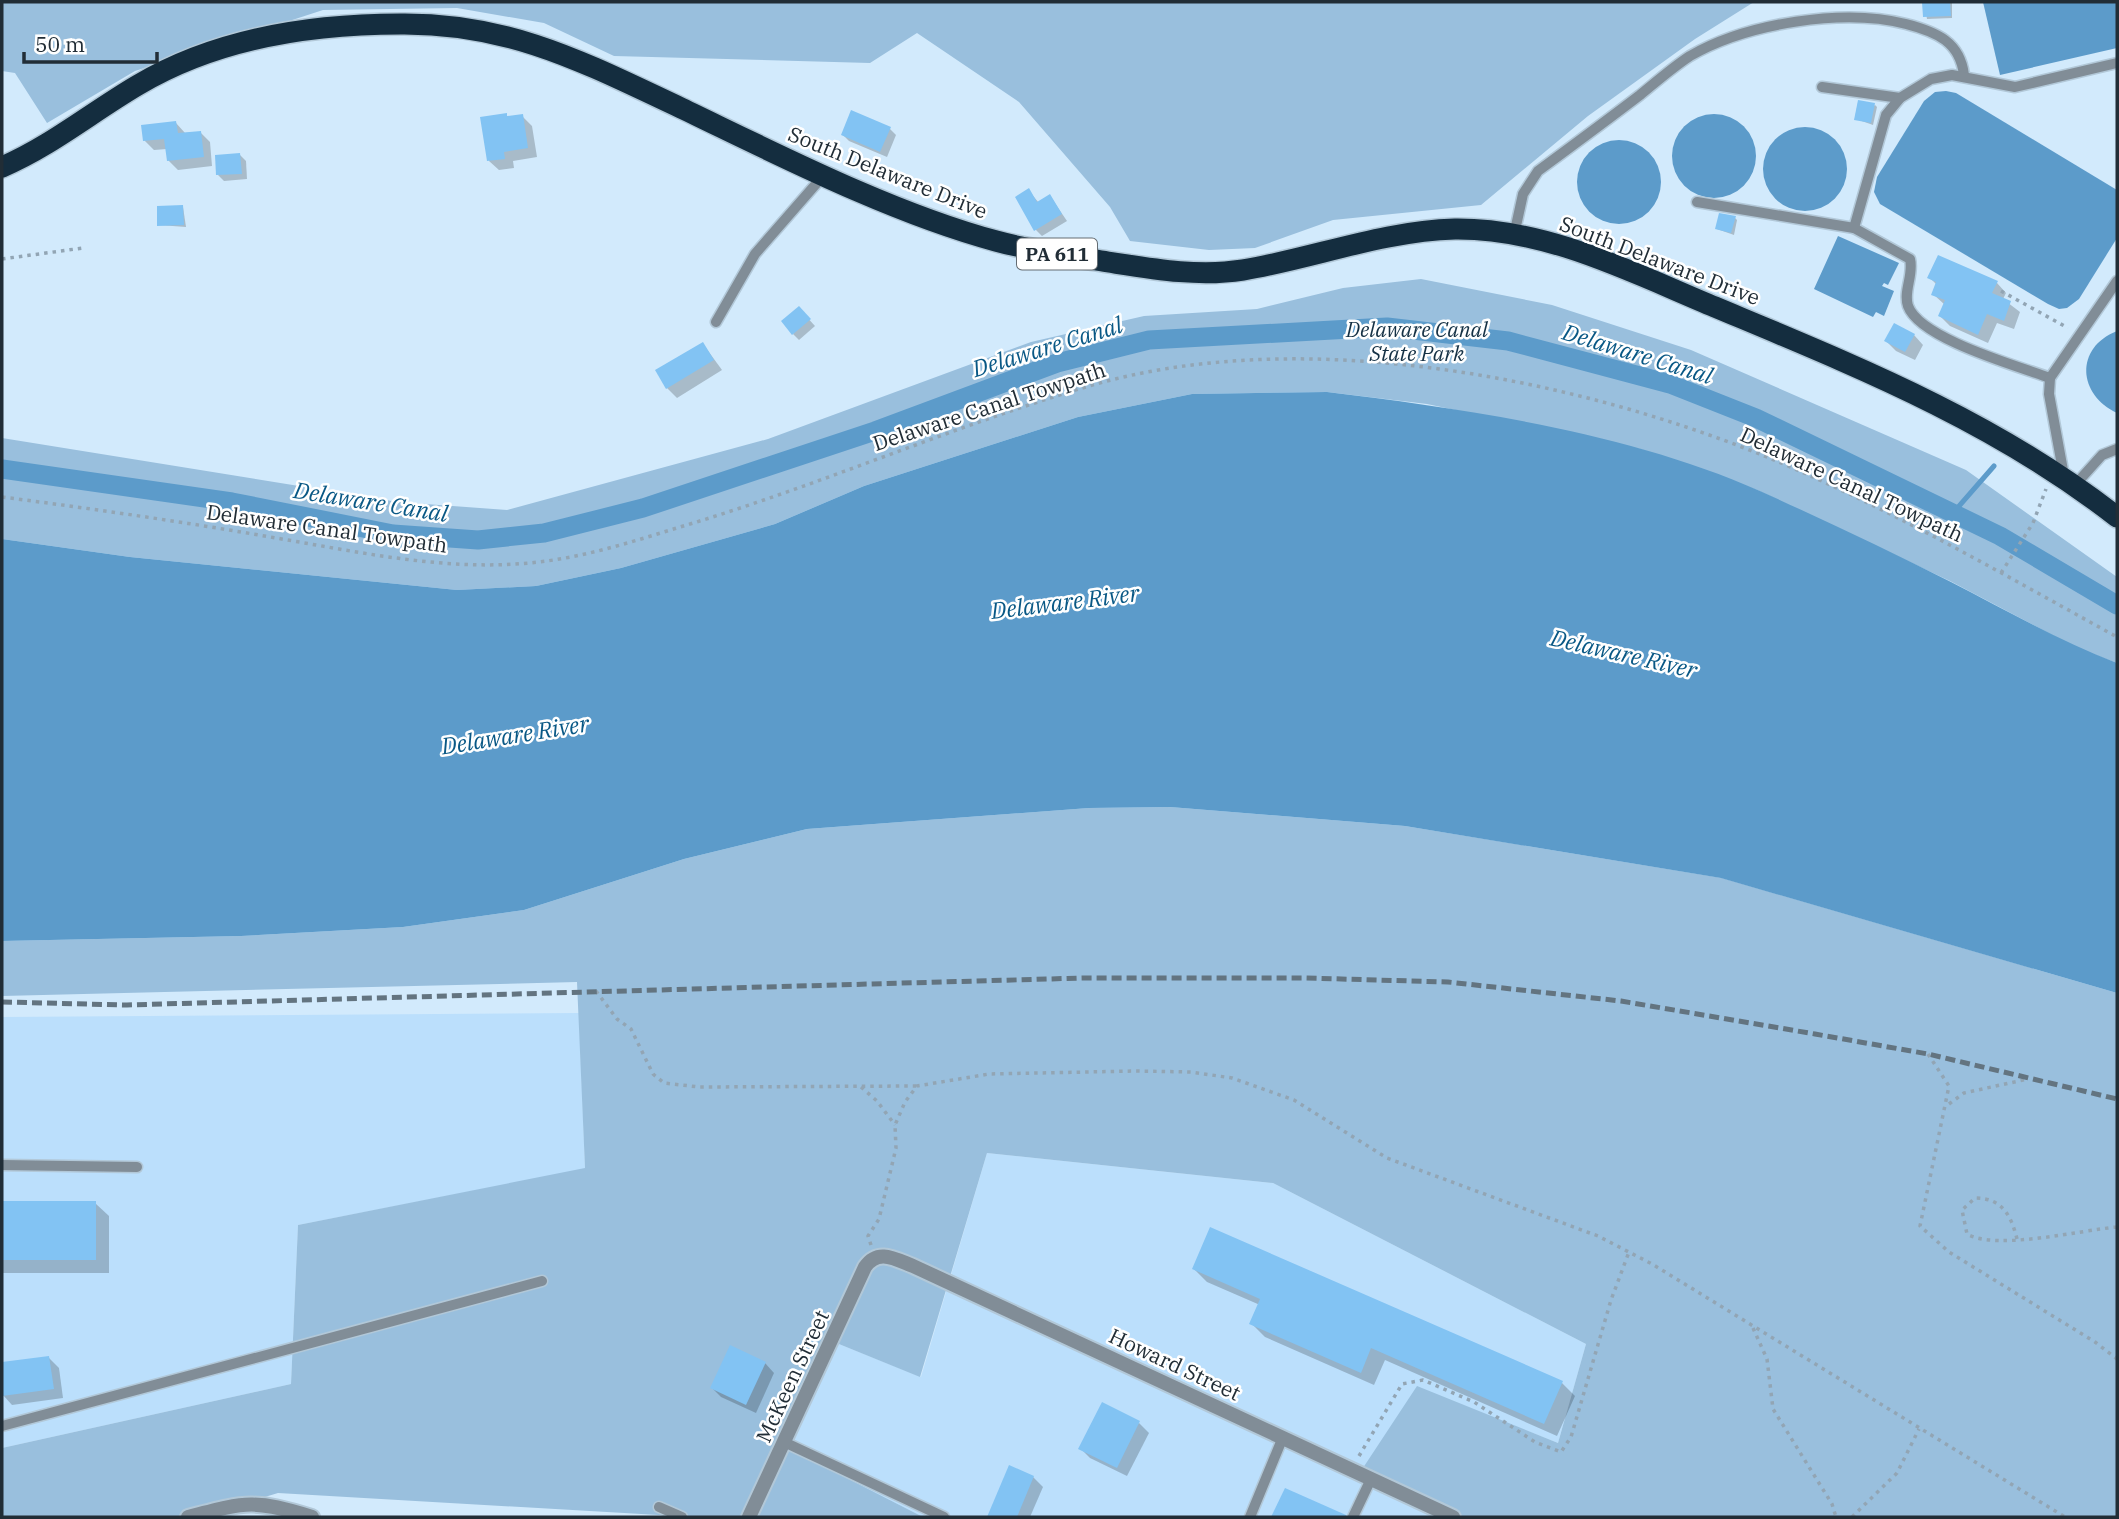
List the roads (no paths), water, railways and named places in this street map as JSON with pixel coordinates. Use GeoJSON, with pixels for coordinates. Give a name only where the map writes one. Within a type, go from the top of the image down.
{"type":"FeatureCollection","features":[{"type":"Feature","properties":{"kind":"highway","name":"South Delaware Drive"},"geometry":{"type":"LineString","coordinates":[[2,167],[36,150],[136,86],[202,54],[302,30],[398,23],[466,27],[534,42],[824,174],[975,236],[1033,250],[1182,272],[1239,271],[1424,232],[1471,230],[1514,235],[1569,248],[1895,383],[1976,424],[2065,477],[2116,515]]}},
{"type":"Feature","properties":{"kind":"street","name":"Howard Street"},"geometry":{"type":"LineString","coordinates":[[876,1256],[892,1258],[913,1266],[1453,1517]]}},
{"type":"Feature","properties":{"kind":"street","name":"McKeen Street"},"geometry":{"type":"LineString","coordinates":[[749,1517],[865,1267],[876,1256]]}},
{"type":"Feature","properties":{"kind":"street"},"geometry":{"type":"LineString","coordinates":[[188,1517],[248,1502],[272,1505],[312,1517]]}},
{"type":"Feature","properties":{"kind":"lane"},"geometry":{"type":"LineString","coordinates":[[1514,235],[1523,194],[1538,172],[1690,56],[1730,39],[1825,19],[1856,16],[1888,19],[1931,30],[1951,43],[1962,60],[1964,75]]}},
{"type":"Feature","properties":{"kind":"lane"},"geometry":{"type":"LineString","coordinates":[[1854,228],[1886,116],[1900,98],[1931,79],[1964,75],[2001,86],[2015,87],[2117,63]]}},
{"type":"Feature","properties":{"kind":"lane"},"geometry":{"type":"LineString","coordinates":[[1822,87],[1900,98]]}},
{"type":"Feature","properties":{"kind":"lane"},"geometry":{"type":"LineString","coordinates":[[716,322],[755,254],[824,174]]}},
{"type":"Feature","properties":{"kind":"lane"},"geometry":{"type":"LineString","coordinates":[[1697,202],[1854,228],[1910,259],[1913,271],[1906,301],[1912,315],[1948,339],[1975,352],[2050,377]]}},
{"type":"Feature","properties":{"kind":"lane"},"geometry":{"type":"LineString","coordinates":[[2117,281],[2050,377],[2049,394],[2065,477],[2117,449]]}},
{"type":"Feature","properties":{"kind":"lane"},"geometry":{"type":"LineString","coordinates":[[2107,295],[2117,303]]}},
{"type":"Feature","properties":{"kind":"lane"},"geometry":{"type":"LineString","coordinates":[[2,1165],[137,1167]]}},
{"type":"Feature","properties":{"kind":"lane"},"geometry":{"type":"LineString","coordinates":[[2,1426],[542,1281]]}},
{"type":"Feature","properties":{"kind":"lane"},"geometry":{"type":"LineString","coordinates":[[1250,1517],[1283,1437]]}},
{"type":"Feature","properties":{"kind":"lane"},"geometry":{"type":"LineString","coordinates":[[784,1442],[944,1517]]}},
{"type":"Feature","properties":{"kind":"lane"},"geometry":{"type":"LineString","coordinates":[[1353,1517],[1371,1479]]}},
{"type":"Feature","properties":{"kind":"lane"},"geometry":{"type":"LineString","coordinates":[[659,1507],[682,1517]]}},
{"type":"Feature","properties":{"kind":"water"},"geometry":{"type":"Polygon","coordinates":[[[1983,2],[2117,2],[2117,48],[2000,75],[1983,2]]]}},
{"type":"Feature","properties":{"kind":"water"},"geometry":{"type":"Polygon","coordinates":[[[1935,92],[1956,93],[2117,190],[2117,238],[2079,299],[2067,308],[2059,309],[2048,304],[1880,204],[1874,192],[1877,177],[1924,101],[1935,92]]]}},
{"type":"Feature","properties":{"kind":"water"},"geometry":{"type":"Polygon","coordinates":[[[1714,114],[1730,117],[1744,126],[1753,140],[1756,156],[1753,172],[1744,186],[1730,195],[1714,198],[1698,195],[1684,186],[1675,172],[1672,156],[1675,140],[1684,126],[1698,117],[1714,114]]]}},
{"type":"Feature","properties":{"kind":"water"},"geometry":{"type":"Polygon","coordinates":[[[1805,127],[1821,130],[1835,139],[1844,153],[1847,169],[1844,185],[1835,199],[1821,208],[1805,211],[1789,208],[1775,199],[1766,185],[1763,169],[1766,153],[1775,139],[1789,130],[1805,127]]]}},
{"type":"Feature","properties":{"kind":"water"},"geometry":{"type":"Polygon","coordinates":[[[1619,140],[1635,143],[1649,152],[1658,166],[1661,182],[1658,198],[1649,212],[1635,221],[1619,224],[1603,221],[1589,212],[1580,198],[1577,182],[1580,166],[1589,152],[1603,143],[1619,140]]]}},
{"type":"Feature","properties":{"kind":"water"},"geometry":{"type":"Polygon","coordinates":[[[1838,236],[1899,263],[1888,285],[1884,283],[1882,286],[1894,291],[1884,316],[1876,312],[1873,317],[1814,289],[1838,236]]]}},
{"type":"Feature","properties":{"kind":"water"},"geometry":{"type":"Polygon","coordinates":[[[2117,331],[2117,413],[2094,395],[2086,372],[2093,348],[2117,331]]]}},
{"type":"Feature","properties":{"kind":"water","name":"Delaware River"},"geometry":{"type":"Polygon","coordinates":[[[1327,392],[1436,406],[1548,426],[1657,453],[1710,471],[1856,535],[2053,635],[2117,663],[2117,993],[1721,878],[1405,826],[1170,807],[1089,808],[807,829],[684,859],[524,910],[403,927],[241,936],[2,941],[2,539],[130,557],[457,590],[536,586],[621,568],[775,524],[864,486],[1078,417],[1192,394],[1327,392]]]}},
{"type":"Feature","properties":{"kind":"waterway","name":"Delaware Canal"},"geometry":{"type":"LineString","coordinates":[[2,469],[232,502],[393,534],[478,540],[544,533],[643,508],[875,431],[1057,363],[1149,340],[1387,327],[1508,341],[1670,384],[1756,418],[2000,536],[2117,605]]}},
{"type":"Feature","properties":{"kind":"waterway"},"geometry":{"type":"LineString","coordinates":[[1953,513],[1994,466]]}},
{"type":"Feature","properties":{"kind":"railway"},"geometry":{"type":"LineString","coordinates":[[2,1002],[127,1005],[1083,978],[1306,978],[1448,982],[1621,1001],[1815,1034],[1928,1054],[2117,1099]]}},
{"type":"Feature","properties":{"kind":"park label","name":"Delaware Canal State Park"},"geometry":{"type":"Point","coordinates":[1417,341]}}]}
